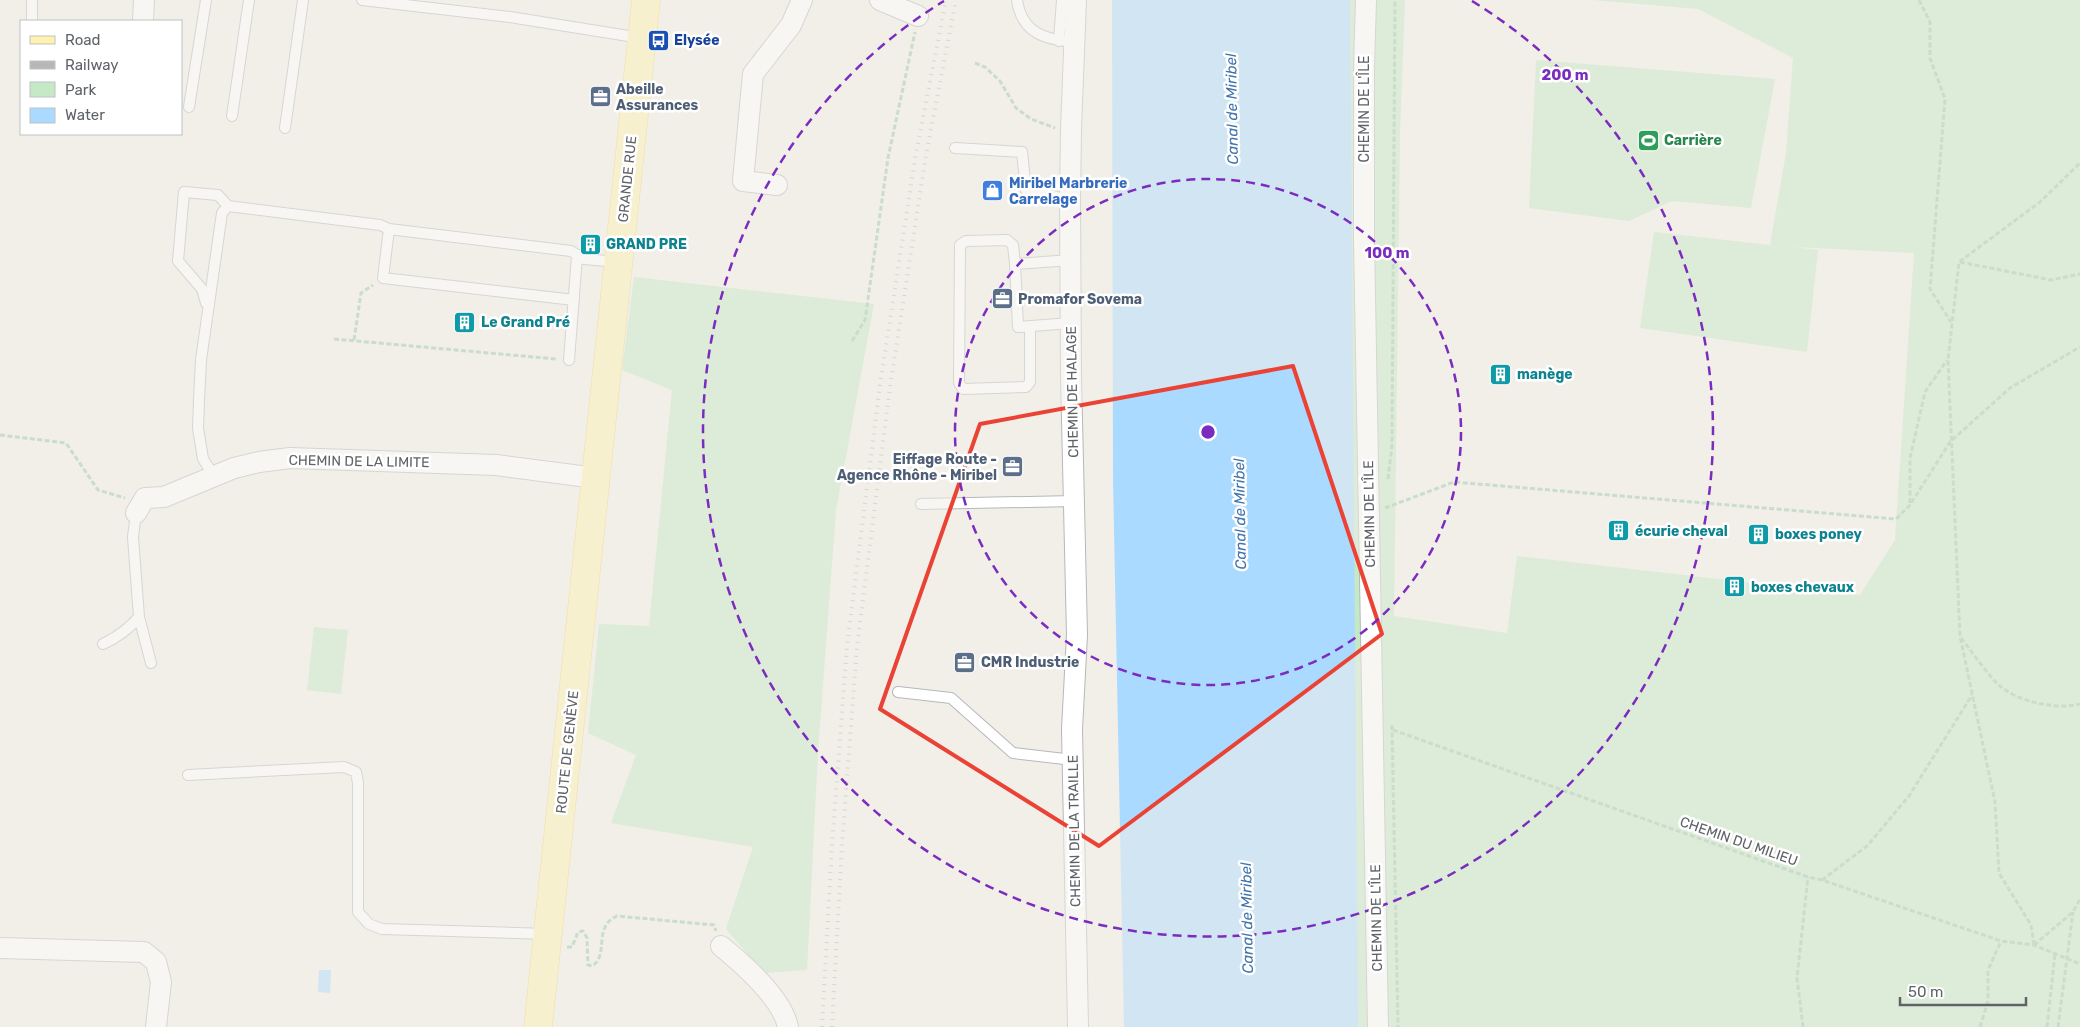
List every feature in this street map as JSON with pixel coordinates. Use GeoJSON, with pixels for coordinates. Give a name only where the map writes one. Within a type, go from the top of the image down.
{"type":"FeatureCollection","features":[{"type":"Feature","properties":{"kind":"main road","name":"GRANDE RUE"},"geometry":{"type":"LineString","coordinates":[[596,478],[646,0]]}},
{"type":"Feature","properties":{"kind":"main road","name":"ROUTE DE GENÈVE"},"geometry":{"type":"LineString","coordinates":[[538,1027],[555,940],[596,478]]}},
{"type":"Feature","properties":{"kind":"street"},"geometry":{"type":"LineString","coordinates":[[142,20],[144,0]]}},
{"type":"Feature","properties":{"kind":"street"},"geometry":{"type":"LineString","coordinates":[[778,185],[743,181],[753,74],[791,26],[802,0]]}},
{"type":"Feature","properties":{"kind":"street"},"geometry":{"type":"LineString","coordinates":[[880,0],[918,16]]}},
{"type":"Feature","properties":{"kind":"street","name":"CHEMIN DE HALAGE"},"geometry":{"type":"LineString","coordinates":[[1076,0],[1068,42],[1077,635]]}},
{"type":"Feature","properties":{"kind":"street","name":"CHEMIN DE L'ÎLE"},"geometry":{"type":"LineString","coordinates":[[1366,0],[1364,240],[1378,1027]]}},
{"type":"Feature","properties":{"kind":"street","name":"CHEMIN DE LA LIMITE"},"geometry":{"type":"LineString","coordinates":[[141,505],[234,468],[259,462],[290,458],[496,465],[596,478]]}},
{"type":"Feature","properties":{"kind":"street","name":"CHEMIN DE LA TRAILLE"},"geometry":{"type":"LineString","coordinates":[[1077,635],[1072,729],[1078,1027]]}},
{"type":"Feature","properties":{"kind":"street"},"geometry":{"type":"LineString","coordinates":[[721,946],[755,975],[786,1018],[788,1027]]}},
{"type":"Feature","properties":{"kind":"street"},"geometry":{"type":"LineString","coordinates":[[0,948],[144,952],[156,962],[161,982],[156,1027]]}},
{"type":"Feature","properties":{"kind":"lane"},"geometry":{"type":"LineString","coordinates":[[32,0],[32,20]]}},
{"type":"Feature","properties":{"kind":"lane"},"geometry":{"type":"LineString","coordinates":[[189,107],[206,0]]}},
{"type":"Feature","properties":{"kind":"lane"},"geometry":{"type":"LineString","coordinates":[[232,116],[249,0]]}},
{"type":"Feature","properties":{"kind":"lane"},"geometry":{"type":"LineString","coordinates":[[285,128],[303,0]]}},
{"type":"Feature","properties":{"kind":"lane"},"geometry":{"type":"LineString","coordinates":[[362,0],[510,17],[642,38]]}},
{"type":"Feature","properties":{"kind":"lane"},"geometry":{"type":"LineString","coordinates":[[1017,0],[1019,13],[1028,25],[1044,38],[1068,42],[1062,0]]}},
{"type":"Feature","properties":{"kind":"lane"},"geometry":{"type":"LineString","coordinates":[[955,148],[1022,152],[1026,190],[1070,200]]}},
{"type":"Feature","properties":{"kind":"lane"},"geometry":{"type":"LineString","coordinates":[[208,309],[202,289],[178,260],[184,192],[218,195],[228,206],[380,225],[389,229],[571,251],[584,259],[618,262]]}},
{"type":"Feature","properties":{"kind":"lane"},"geometry":{"type":"LineString","coordinates":[[214,476],[203,459],[198,428],[201,360],[220,221],[222,213],[228,206]]}},
{"type":"Feature","properties":{"kind":"lane"},"geometry":{"type":"LineString","coordinates":[[389,229],[383,278],[574,300]]}},
{"type":"Feature","properties":{"kind":"lane"},"geometry":{"type":"LineString","coordinates":[[1030,326],[1030,382],[1026,387],[963,390],[960,384],[960,245],[966,241],[1007,240],[1013,245],[1018,327],[1030,326],[1071,323]]}},
{"type":"Feature","properties":{"kind":"lane"},"geometry":{"type":"LineString","coordinates":[[570,360],[577,256]]}},
{"type":"Feature","properties":{"kind":"lane"},"geometry":{"type":"LineString","coordinates":[[1015,264],[1070,260]]}},
{"type":"Feature","properties":{"kind":"lane"},"geometry":{"type":"LineString","coordinates":[[921,504],[1075,501]]}},
{"type":"Feature","properties":{"kind":"lane"},"geometry":{"type":"LineString","coordinates":[[141,505],[133,537],[139,617],[151,664]]}},
{"type":"Feature","properties":{"kind":"lane"},"geometry":{"type":"LineString","coordinates":[[103,644],[119,637],[139,617]]}},
{"type":"Feature","properties":{"kind":"lane"},"geometry":{"type":"LineString","coordinates":[[898,692],[950,698],[1013,753],[1073,760]]}},
{"type":"Feature","properties":{"kind":"lane"},"geometry":{"type":"LineString","coordinates":[[188,775],[344,767],[350,769],[356,772],[358,783],[358,912],[366,922],[382,928],[555,940]]}},
{"type":"Feature","properties":{"kind":"path"},"geometry":{"type":"LineString","coordinates":[[1388,485],[1392,445],[1395,0]]}},
{"type":"Feature","properties":{"kind":"path"},"geometry":{"type":"LineString","coordinates":[[1919,0],[1930,22],[1930,58],[1945,99],[1930,289],[1952,323]]}},
{"type":"Feature","properties":{"kind":"path"},"geometry":{"type":"LineString","coordinates":[[852,341],[865,320],[888,158],[918,16]]}},
{"type":"Feature","properties":{"kind":"path"},"geometry":{"type":"LineString","coordinates":[[975,63],[985,67],[1000,80],[1016,108],[1031,119],[1048,127],[1070,129]]}},
{"type":"Feature","properties":{"kind":"path"},"geometry":{"type":"LineString","coordinates":[[2034,945],[2031,925],[1999,873],[1994,802],[1960,636],[1950,442],[1948,360],[1960,262],[2040,202],[2080,163]]}},
{"type":"Feature","properties":{"kind":"path"},"geometry":{"type":"LineString","coordinates":[[1960,262],[2051,280],[2080,274]]}},
{"type":"Feature","properties":{"kind":"path"},"geometry":{"type":"LineString","coordinates":[[354,340],[361,293],[383,278]]}},
{"type":"Feature","properties":{"kind":"path"},"geometry":{"type":"LineString","coordinates":[[334,338],[570,360]]}},
{"type":"Feature","properties":{"kind":"path"},"geometry":{"type":"LineString","coordinates":[[1388,500],[1388,508],[1454,482],[1896,519],[1910,505],[1950,442],[2010,388],[2080,347]]}},
{"type":"Feature","properties":{"kind":"path"},"geometry":{"type":"LineString","coordinates":[[1910,505],[1910,458],[1925,392],[1948,360]]}},
{"type":"Feature","properties":{"kind":"path"},"geometry":{"type":"LineString","coordinates":[[0,435],[66,443],[98,490],[141,505]]}},
{"type":"Feature","properties":{"kind":"path"},"geometry":{"type":"LineString","coordinates":[[1960,636],[1999,686],[2030,703],[2072,706],[2080,704]]}},
{"type":"Feature","properties":{"kind":"path"},"geometry":{"type":"LineString","coordinates":[[1822,880],[1867,846],[1909,796],[1973,694]]}},
{"type":"Feature","properties":{"kind":"path","name":"CHEMIN DU MILIEU"},"geometry":{"type":"LineString","coordinates":[[1393,730],[1808,877],[1822,880],[2001,942],[2034,945],[2080,964]]}},
{"type":"Feature","properties":{"kind":"path"},"geometry":{"type":"LineString","coordinates":[[1803,1027],[1797,978],[1808,877]]}},
{"type":"Feature","properties":{"kind":"path"},"geometry":{"type":"LineString","coordinates":[[2058,1027],[2065,958],[2073,912],[2080,899]]}},
{"type":"Feature","properties":{"kind":"path"},"geometry":{"type":"LineString","coordinates":[[2034,945],[2073,912]]}},
{"type":"Feature","properties":{"kind":"path"},"geometry":{"type":"LineString","coordinates":[[555,940],[572,947],[578,932],[583,931],[587,938],[588,965],[592,966],[599,957],[604,926],[610,919],[617,916],[714,925],[721,946]]}},
{"type":"Feature","properties":{"kind":"path"},"geometry":{"type":"LineString","coordinates":[[1980,1027],[1988,1001],[1988,970],[2001,942]]}},
{"type":"Feature","properties":{"kind":"path"},"geometry":{"type":"LineString","coordinates":[[2047,1027],[2055,954]]}},
{"type":"Feature","properties":{"kind":"highlighted area"},"geometry":{"type":"Polygon","coordinates":[[[1293,366],[1382,634],[1099,846],[880,709],[980,424],[1293,366]]]}},
{"type":"Feature","properties":{"kind":"green space"},"geometry":{"type":"Polygon","coordinates":[[[1349,0],[1405,0],[1400,133],[1394,616],[1507,633],[1517,556],[1860,595],[1895,540],[1914,253],[1793,247],[1818,250],[1807,352],[1640,328],[1654,232],[1770,245],[1786,153],[1793,58],[1698,9],[1593,0],[2080,0],[2080,1027],[1339,1027],[1349,0]]]}},
{"type":"Feature","properties":{"kind":"green space","name":"Carrière"},"geometry":{"type":"Polygon","coordinates":[[[1536,60],[1775,79],[1751,208],[1672,201],[1629,221],[1529,208],[1536,60]]]}},
{"type":"Feature","properties":{"kind":"green space"},"geometry":{"type":"Polygon","coordinates":[[[634,277],[874,304],[836,510],[818,752],[807,970],[764,973],[726,929],[753,847],[611,823],[636,755],[588,733],[599,624],[649,626],[672,390],[622,370],[634,277]]]}},
{"type":"Feature","properties":{"kind":"green space"},"geometry":{"type":"Polygon","coordinates":[[[314,627],[348,630],[341,694],[307,690],[314,627]]]}},
{"type":"Feature","properties":{"kind":"water","name":"Canal de Miribel"},"geometry":{"type":"Polygon","coordinates":[[[1112,0],[1350,0],[1358,1027],[1124,1027],[1113,480],[1112,0]]]}},
{"type":"Feature","properties":{"kind":"water"},"geometry":{"type":"Polygon","coordinates":[[[319,970],[331,970],[330,993],[318,992],[319,970]]]}},
{"type":"Feature","properties":{"kind":"railway"},"geometry":{"type":"LineString","coordinates":[[822,1027],[832,845],[847,646],[880,385],[916,153],[946,0]]}},
{"type":"Feature","properties":{"kind":"railway"},"geometry":{"type":"LineString","coordinates":[[832,1027],[842,845],[857,647],[890,387],[926,155],[956,0]]}},
{"type":"Feature","properties":{"kind":"place","name":"Elysée"},"geometry":{"type":"Point","coordinates":[658,40]}},
{"type":"Feature","properties":{"kind":"place","name":"Abeille Assurances"},"geometry":{"type":"Point","coordinates":[600,97]}},
{"type":"Feature","properties":{"kind":"place","name":"Carrière"},"geometry":{"type":"Point","coordinates":[1648,140]}},
{"type":"Feature","properties":{"kind":"place","name":"Miribel Marbrerie Carrelage"},"geometry":{"type":"Point","coordinates":[993,191]}},
{"type":"Feature","properties":{"kind":"place","name":"GRAND PRE"},"geometry":{"type":"Point","coordinates":[590,244]}},
{"type":"Feature","properties":{"kind":"place","name":"Promafor Sovema"},"geometry":{"type":"Point","coordinates":[1002,299]}},
{"type":"Feature","properties":{"kind":"place","name":"Le Grand Pré"},"geometry":{"type":"Point","coordinates":[465,322]}},
{"type":"Feature","properties":{"kind":"place","name":"manège"},"geometry":{"type":"Point","coordinates":[1501,374]}},
{"type":"Feature","properties":{"kind":"place","name":"Eiffage Route - Agence Rhône - Miribel"},"geometry":{"type":"Point","coordinates":[1013,467]}},
{"type":"Feature","properties":{"kind":"place","name":"écurie cheval"},"geometry":{"type":"Point","coordinates":[1619,531]}},
{"type":"Feature","properties":{"kind":"place","name":"boxes poney"},"geometry":{"type":"Point","coordinates":[1759,534]}},
{"type":"Feature","properties":{"kind":"place","name":"boxes chevaux"},"geometry":{"type":"Point","coordinates":[1735,587]}},
{"type":"Feature","properties":{"kind":"place","name":"CMR Industrie"},"geometry":{"type":"Point","coordinates":[965,662]}}]}
